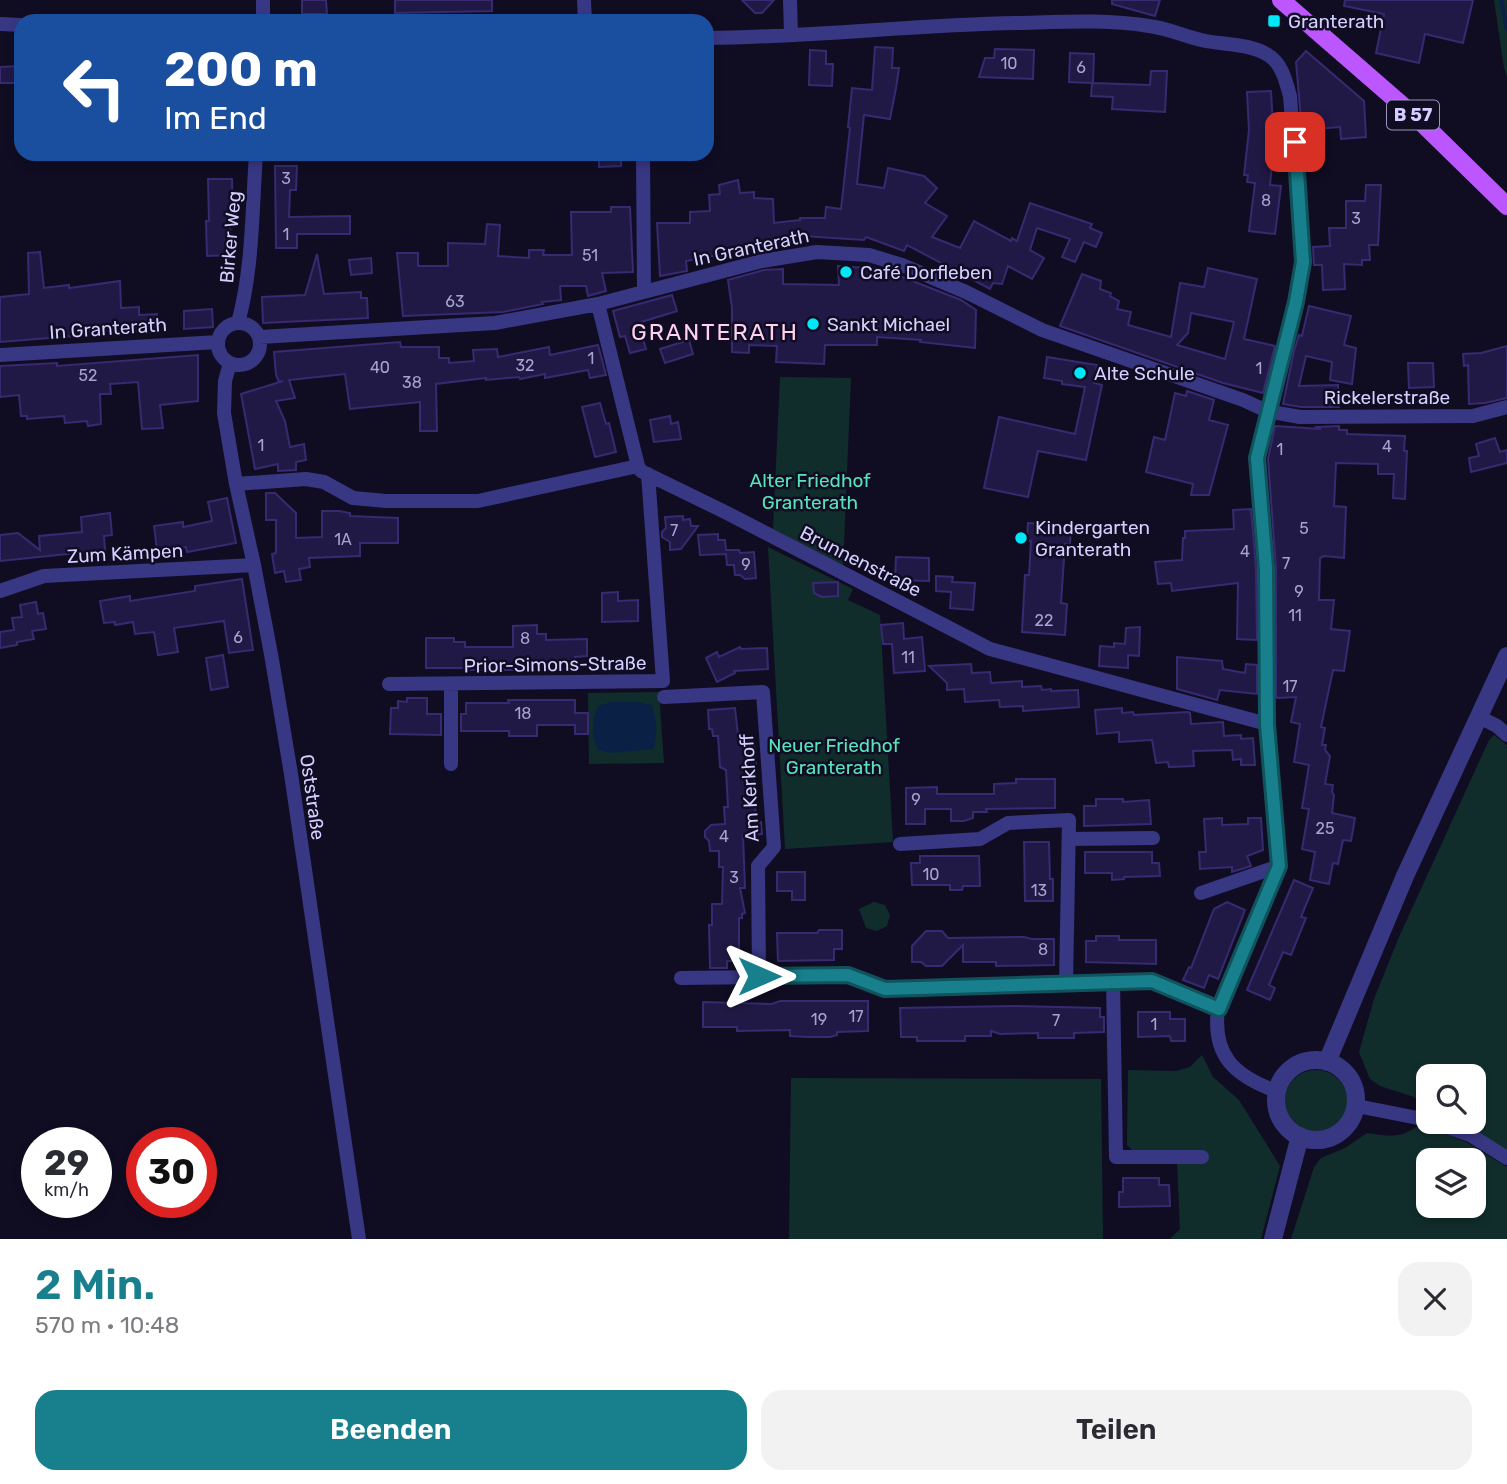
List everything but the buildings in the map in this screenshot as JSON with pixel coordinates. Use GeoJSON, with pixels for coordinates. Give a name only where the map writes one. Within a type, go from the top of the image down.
{"type":"FeatureCollection","features":[{"type":"Feature","properties":{"kind":"main road","name":"B 57"},"geometry":{"type":"LineString","coordinates":[[1281,0],[1418,119],[1507,206]]}},
{"type":"Feature","properties":{"kind":"street"},"geometry":{"type":"LineString","coordinates":[[790,0],[791,34]]}},
{"type":"Feature","properties":{"kind":"street"},"geometry":{"type":"LineString","coordinates":[[714,38],[951,24],[1082,21],[1151,26],[1202,40],[1252,48],[1270,55],[1282,71],[1290,96],[1303,262],[1257,458],[1266,568],[1267,724],[1279,866],[1219,1009],[1216,1027],[1224,1056],[1240,1075],[1276,1091]]}},
{"type":"Feature","properties":{"kind":"street","name":"Birker Weg"},"geometry":{"type":"LineString","coordinates":[[238,323],[250,259],[256,161]]}},
{"type":"Feature","properties":{"kind":"street"},"geometry":{"type":"LineString","coordinates":[[642,161],[644,292]]}},
{"type":"Feature","properties":{"kind":"street","name":"In Granterath"},"geometry":{"type":"LineString","coordinates":[[260,337],[495,323],[598,304],[762,261],[817,252],[869,255],[902,265],[953,287],[1042,330],[1244,400],[1267,411]]}},
{"type":"Feature","properties":{"kind":"street","name":"Prior-Simons-Straße"},"geometry":{"type":"LineString","coordinates":[[389,684],[663,681],[643,470],[598,304]]}},
{"type":"Feature","properties":{"kind":"street"},"geometry":{"type":"LineString","coordinates":[[232,324],[249,325],[260,337],[260,348],[255,358],[243,365],[230,363],[221,354],[218,342],[222,331],[232,324]]}},
{"type":"Feature","properties":{"kind":"street","name":"In Granterath"},"geometry":{"type":"LineString","coordinates":[[0,355],[218,342]]}},
{"type":"Feature","properties":{"kind":"street","name":"Oststraße"},"geometry":{"type":"LineString","coordinates":[[230,363],[225,381],[224,413],[291,774],[359,1239]]}},
{"type":"Feature","properties":{"kind":"street","name":"Rickelerstraße"},"geometry":{"type":"LineString","coordinates":[[1267,411],[1300,416],[1474,416],[1507,407]]}},
{"type":"Feature","properties":{"kind":"street"},"geometry":{"type":"LineString","coordinates":[[236,484],[306,479],[324,482],[353,498],[386,501],[478,500],[643,470]]}},
{"type":"Feature","properties":{"kind":"street","name":"Brunnenstraße"},"geometry":{"type":"LineString","coordinates":[[643,470],[990,649],[1267,724]]}},
{"type":"Feature","properties":{"kind":"street","name":"Zum Kämpen"},"geometry":{"type":"LineString","coordinates":[[0,591],[44,576],[254,565]]}},
{"type":"Feature","properties":{"kind":"street"},"geometry":{"type":"LineString","coordinates":[[1327,1062],[1405,876],[1507,656]]}},
{"type":"Feature","properties":{"kind":"street","name":"Prior-Simons-Straße"},"geometry":{"type":"LineString","coordinates":[[450,685],[450,764]]}},
{"type":"Feature","properties":{"kind":"street","name":"Am Kerkhoff"},"geometry":{"type":"LineString","coordinates":[[664,697],[763,692],[774,847],[758,866],[759,976]]}},
{"type":"Feature","properties":{"kind":"street"},"geometry":{"type":"LineString","coordinates":[[1479,717],[1497,726],[1507,736]]}},
{"type":"Feature","properties":{"kind":"street"},"geometry":{"type":"LineString","coordinates":[[900,844],[980,839],[1008,823],[1069,820],[1066,984]]}},
{"type":"Feature","properties":{"kind":"street"},"geometry":{"type":"LineString","coordinates":[[1069,839],[1153,838]]}},
{"type":"Feature","properties":{"kind":"street"},"geometry":{"type":"LineString","coordinates":[[1201,893],[1279,866]]}},
{"type":"Feature","properties":{"kind":"street"},"geometry":{"type":"LineString","coordinates":[[681,978],[848,975],[885,989],[1152,981],[1219,1009]]}},
{"type":"Feature","properties":{"kind":"street"},"geometry":{"type":"LineString","coordinates":[[1113,982],[1116,1157],[1202,1157]]}},
{"type":"Feature","properties":{"kind":"street"},"geometry":{"type":"LineString","coordinates":[[1315,1060],[1327,1062],[1348,1075],[1357,1095],[1357,1106],[1350,1122],[1338,1134],[1322,1140],[1300,1136],[1285,1126],[1279,1118],[1276,1091],[1282,1077],[1291,1067],[1315,1060]]}},
{"type":"Feature","properties":{"kind":"street"},"geometry":{"type":"LineString","coordinates":[[1357,1106],[1416,1118]]}},
{"type":"Feature","properties":{"kind":"street"},"geometry":{"type":"LineString","coordinates":[[1467,1134],[1507,1158]]}},
{"type":"Feature","properties":{"kind":"street"},"geometry":{"type":"LineString","coordinates":[[1273,1239],[1300,1136]]}},
{"type":"Feature","properties":{"kind":"green space"},"geometry":{"type":"Polygon","coordinates":[[[1494,0],[1507,0],[1507,77],[1504,68],[1494,0]]]}},
{"type":"Feature","properties":{"kind":"green space","name":"Alter Friedhof Granterath"},"geometry":{"type":"Polygon","coordinates":[[[780,377],[851,378],[843,567],[773,529],[780,377]]]}},
{"type":"Feature","properties":{"kind":"green space","name":"Neuer Friedhof Granterath"},"geometry":{"type":"Polygon","coordinates":[[[768,547],[853,589],[848,600],[880,615],[893,842],[785,849],[768,547]]]}},
{"type":"Feature","properties":{"kind":"green space"},"geometry":{"type":"Polygon","coordinates":[[[659,692],[664,763],[589,764],[588,693],[659,692]]]}},
{"type":"Feature","properties":{"kind":"green space"},"geometry":{"type":"Polygon","coordinates":[[[1494,735],[1507,745],[1507,1151],[1481,1134],[1486,1134],[1486,1064],[1416,1064],[1416,1099],[1380,1086],[1370,1079],[1359,1052],[1374,999],[1399,937],[1489,740],[1494,735]]]}},
{"type":"Feature","properties":{"kind":"green space"},"geometry":{"type":"Polygon","coordinates":[[[874,902],[885,905],[890,915],[887,926],[877,931],[866,928],[859,909],[874,902]]]}},
{"type":"Feature","properties":{"kind":"green space"},"geometry":{"type":"Polygon","coordinates":[[[1202,1055],[1213,1077],[1239,1100],[1280,1166],[1261,1239],[1170,1239],[1180,1229],[1177,1163],[1207,1163],[1207,1153],[1135,1153],[1127,1145],[1128,1070],[1176,1071],[1190,1067],[1202,1055]]]}},
{"type":"Feature","properties":{"kind":"green space"},"geometry":{"type":"Polygon","coordinates":[[[1316,1070],[1328,1072],[1339,1079],[1346,1090],[1346,1114],[1339,1125],[1328,1132],[1316,1134],[1304,1132],[1293,1125],[1286,1114],[1284,1102],[1286,1090],[1293,1079],[1304,1072],[1316,1070]]]}},
{"type":"Feature","properties":{"kind":"green space"},"geometry":{"type":"Polygon","coordinates":[[[791,1078],[1101,1079],[1103,1239],[789,1239],[791,1078]]]}},
{"type":"Feature","properties":{"kind":"green space"},"geometry":{"type":"Polygon","coordinates":[[[1416,1126],[1416,1134],[1447,1134],[1476,1148],[1416,1148],[1416,1218],[1486,1218],[1486,1154],[1507,1167],[1507,1239],[1291,1239],[1314,1167],[1321,1158],[1345,1148],[1367,1133],[1395,1135],[1408,1132],[1416,1126]]]}},
{"type":"Feature","properties":{"kind":"water"},"geometry":{"type":"Polygon","coordinates":[[[611,702],[652,705],[656,727],[653,749],[612,753],[598,750],[593,734],[594,717],[598,706],[611,702]]]}},
{"type":"Feature","properties":{"kind":"waterway"},"geometry":{"type":"LineString","coordinates":[[1501,0],[1507,29]]}},
{"type":"Feature","properties":{"kind":"place","name":"Granterath"},"geometry":{"type":"Point","coordinates":[1274,21]}},
{"type":"Feature","properties":{"kind":"place","name":"Café Dorfleben"},"geometry":{"type":"Point","coordinates":[846,272]}},
{"type":"Feature","properties":{"kind":"place","name":"Sankt Michael"},"geometry":{"type":"Point","coordinates":[813,324]}},
{"type":"Feature","properties":{"kind":"place","name":"Alte Schule"},"geometry":{"type":"Point","coordinates":[1080,373]}},
{"type":"Feature","properties":{"kind":"place","name":"Kindergarten Granterath"},"geometry":{"type":"Point","coordinates":[1021,538]}},
{"type":"Feature","properties":{"kind":"district","name":"GRANTERATH"},"geometry":{"type":"Point","coordinates":[715,332]}},
{"type":"Feature","properties":{"kind":"route"},"geometry":{"type":"LineString","coordinates":[[759,976],[848,975],[885,989],[1152,981],[1219,1009],[1279,866],[1267,724],[1266,568],[1257,458],[1296,302],[1303,262],[1295,142]]}}]}
